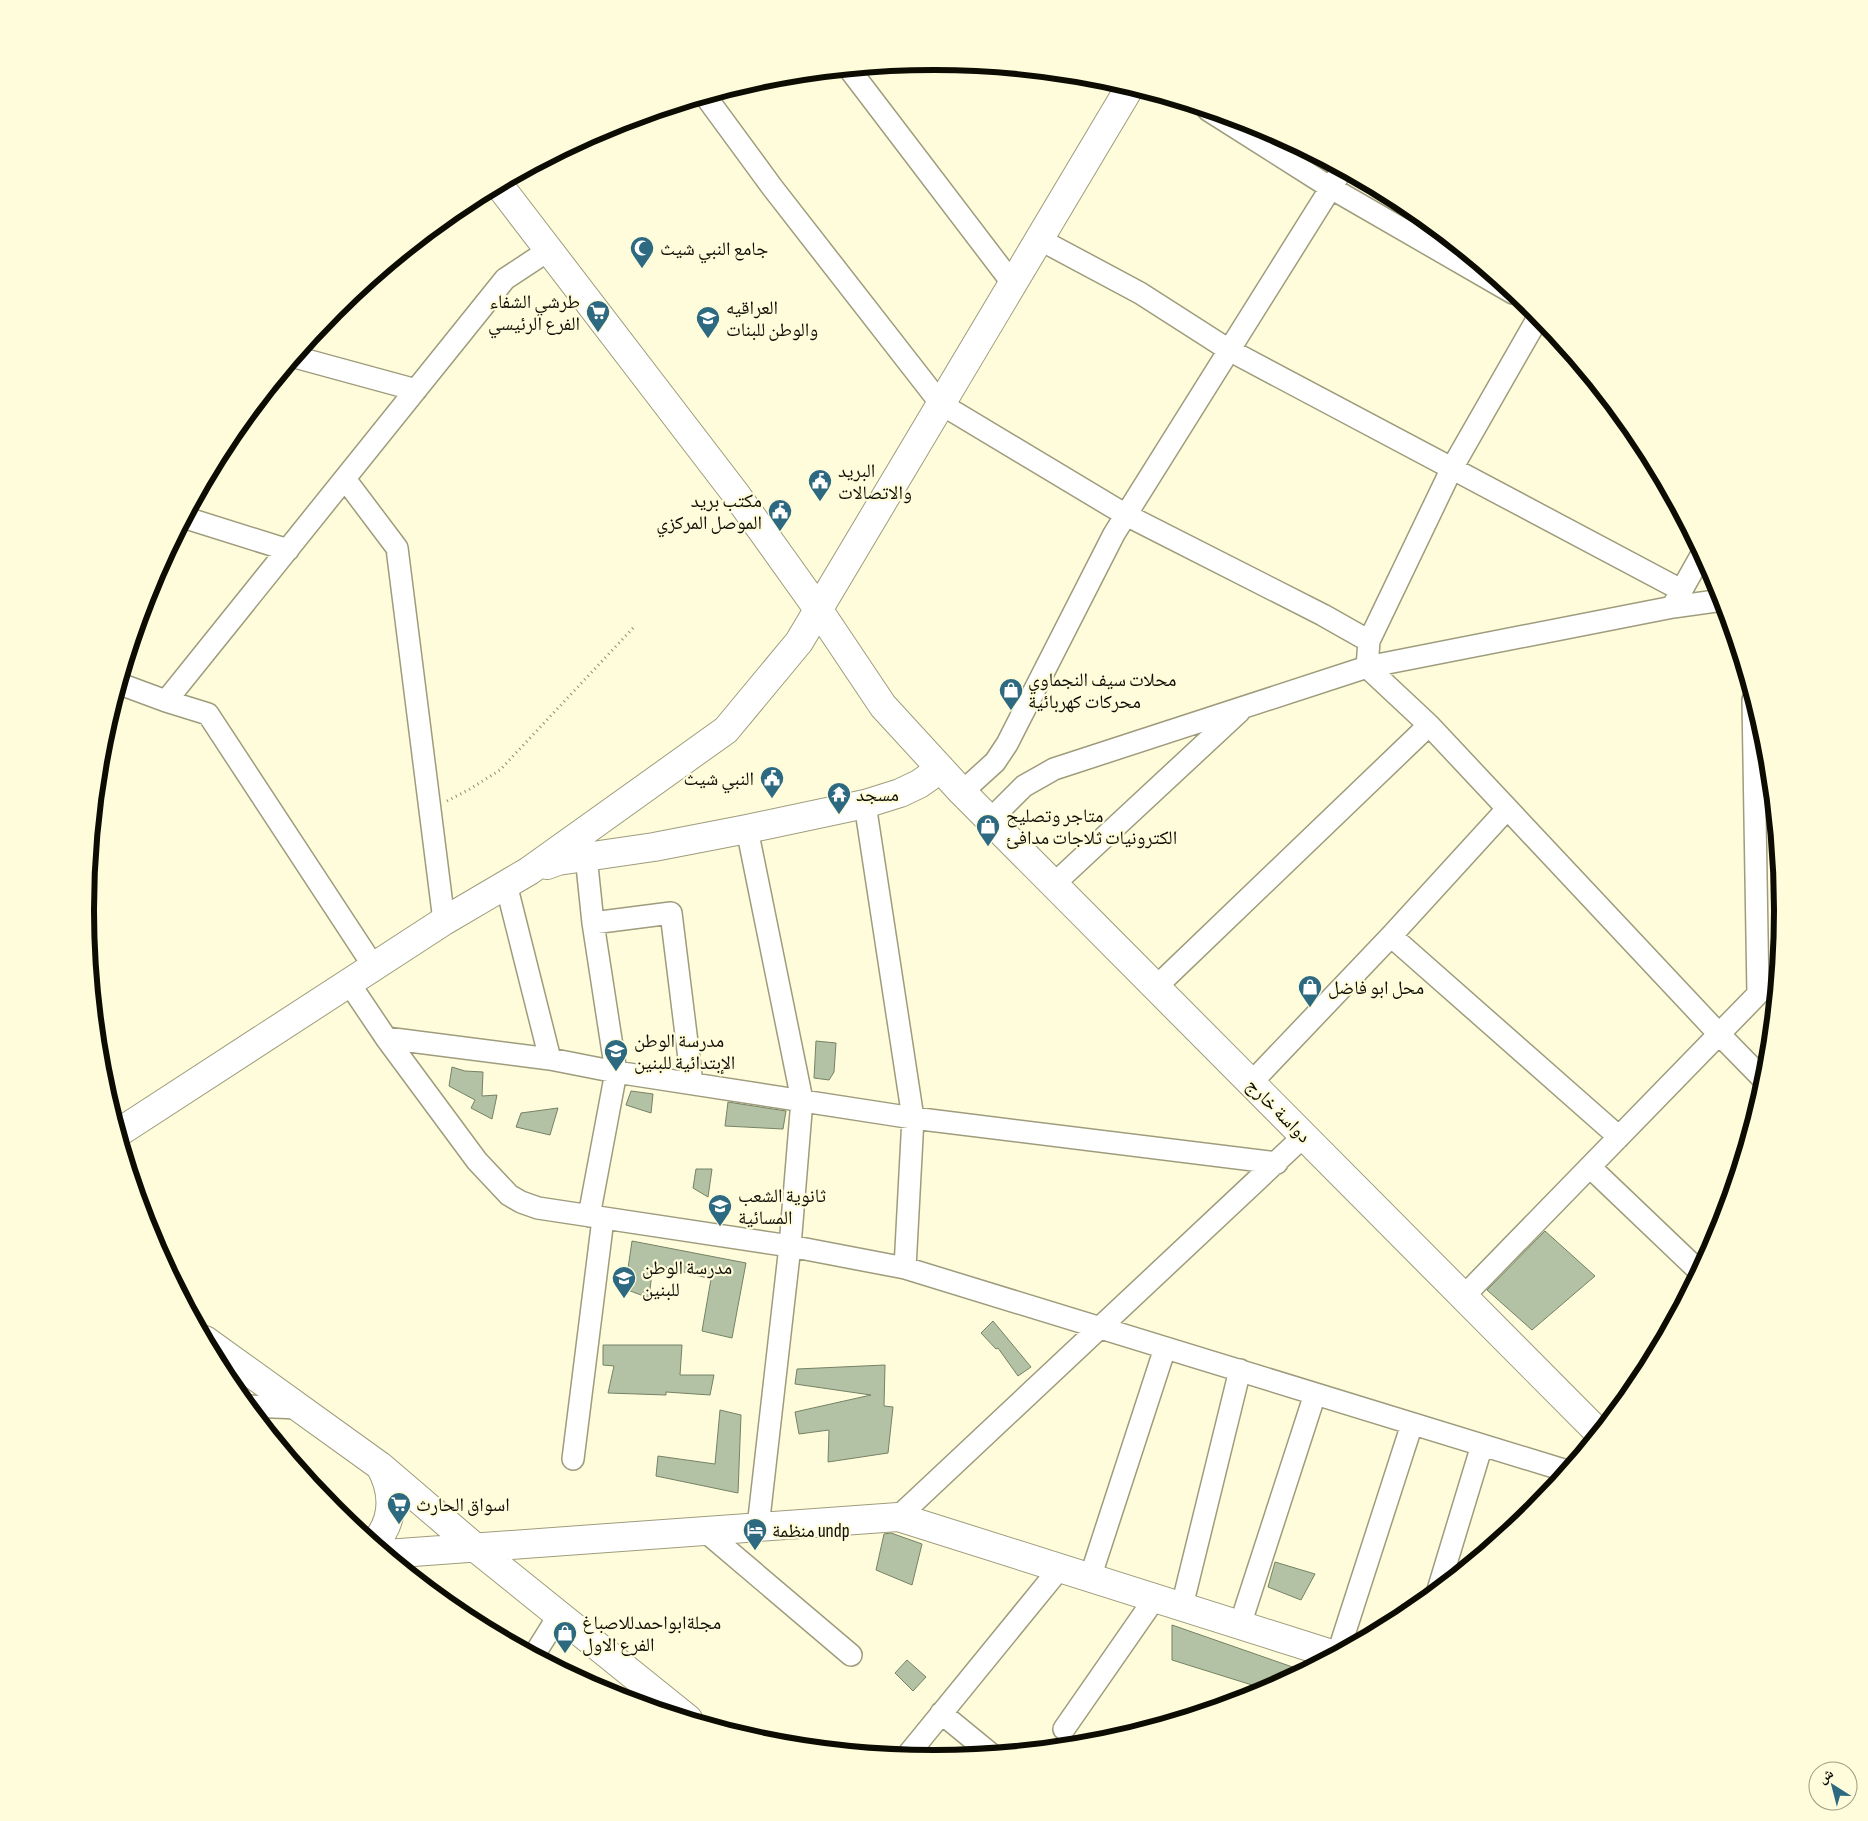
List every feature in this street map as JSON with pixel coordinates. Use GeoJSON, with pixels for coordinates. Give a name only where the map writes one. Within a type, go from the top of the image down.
{"type":"FeatureCollection","features":[{"type":"Feature","properties":{"kind":"street"},"geometry":{"type":"LineString","coordinates":[[853,74],[1013,284]]}},
{"type":"Feature","properties":{"kind":"street"},"geometry":{"type":"LineString","coordinates":[[122,1129],[444,921],[518,877],[726,730],[799,642],[1126,93]]}},
{"type":"Feature","properties":{"kind":"street"},"geometry":{"type":"LineString","coordinates":[[709,101],[772,187],[941,404],[1126,515],[1323,615],[1370,641]]}},
{"type":"Feature","properties":{"kind":"street"},"geometry":{"type":"LineString","coordinates":[[1245,130],[1336,179],[1477,270]]}},
{"type":"Feature","properties":{"kind":"street"},"geometry":{"type":"LineString","coordinates":[[960,790],[995,762],[1007,744],[1114,534],[1336,179]]}},
{"type":"Feature","properties":{"kind":"street","name":"دواسة خارج"},"geometry":{"type":"LineString","coordinates":[[503,190],[735,493],[883,706],[960,790],[1595,1429]]}},
{"type":"Feature","properties":{"kind":"street"},"geometry":{"type":"LineString","coordinates":[[1039,239],[1140,293],[1229,350],[1452,468],[1677,598]]}},
{"type":"Feature","properties":{"kind":"street"},"geometry":{"type":"LineString","coordinates":[[166,701],[505,279],[549,250]]}},
{"type":"Feature","properties":{"kind":"street"},"geometry":{"type":"LineString","coordinates":[[1367,666],[1370,641],[1452,468],[1535,323]]}},
{"type":"Feature","properties":{"kind":"street"},"geometry":{"type":"LineString","coordinates":[[300,358],[416,390]]}},
{"type":"Feature","properties":{"kind":"street"},"geometry":{"type":"LineString","coordinates":[[345,479],[398,548],[444,921]]}},
{"type":"Feature","properties":{"kind":"street"},"geometry":{"type":"LineString","coordinates":[[190,519],[288,550]]}},
{"type":"Feature","properties":{"kind":"street"},"geometry":{"type":"LineString","coordinates":[[1677,598],[1698,561]]}},
{"type":"Feature","properties":{"kind":"street"},"geometry":{"type":"LineString","coordinates":[[990,820],[1024,786],[1054,769],[1367,666],[1677,598],[1715,600]]}},
{"type":"Feature","properties":{"kind":"street"},"geometry":{"type":"LineString","coordinates":[[1367,666],[1429,725],[1718,1034],[1758,1074]]}},
{"type":"Feature","properties":{"kind":"street"},"geometry":{"type":"LineString","coordinates":[[124,686],[208,714],[374,967]]}},
{"type":"Feature","properties":{"kind":"street"},"geometry":{"type":"LineString","coordinates":[[1054,884],[1245,707]]}},
{"type":"Feature","properties":{"kind":"street"},"geometry":{"type":"LineString","coordinates":[[1156,987],[1429,725]]}},
{"type":"Feature","properties":{"kind":"street"},"geometry":{"type":"LineString","coordinates":[[1464,1296],[1718,1034],[1766,994],[1754,731]]}},
{"type":"Feature","properties":{"kind":"street"},"geometry":{"type":"LineString","coordinates":[[518,877],[558,861],[654,847],[865,804],[900,793],[919,784],[929,777],[938,766]]}},
{"type":"Feature","properties":{"kind":"street"},"geometry":{"type":"LineString","coordinates":[[865,804],[913,1118],[905,1268]]}},
{"type":"Feature","properties":{"kind":"street"},"geometry":{"type":"LineString","coordinates":[[1252,1083],[1391,936],[1507,809]]}},
{"type":"Feature","properties":{"kind":"street"},"geometry":{"type":"LineString","coordinates":[[747,829],[802,1100],[790,1246],[758,1527]]}},
{"type":"Feature","properties":{"kind":"street"},"geometry":{"type":"LineString","coordinates":[[573,1459],[596,1218],[616,1072],[593,923],[586,856]]}},
{"type":"Feature","properties":{"kind":"street"},"geometry":{"type":"LineString","coordinates":[[518,877],[550,1059]]}},
{"type":"Feature","properties":{"kind":"street"},"geometry":{"type":"LineString","coordinates":[[593,923],[671,913],[692,1083]]}},
{"type":"Feature","properties":{"kind":"street"},"geometry":{"type":"LineString","coordinates":[[1391,936],[1619,1137]]}},
{"type":"Feature","properties":{"kind":"street"},"geometry":{"type":"LineString","coordinates":[[349,983],[386,1038],[477,1160],[509,1194],[521,1202],[538,1208],[596,1218],[790,1246],[905,1268],[1562,1469]]}},
{"type":"Feature","properties":{"kind":"street"},"geometry":{"type":"LineString","coordinates":[[386,1038],[550,1059],[616,1072],[913,1118],[1277,1163]]}},
{"type":"Feature","properties":{"kind":"street"},"geometry":{"type":"LineString","coordinates":[[898,1517],[1304,1136]]}},
{"type":"Feature","properties":{"kind":"street"},"geometry":{"type":"LineString","coordinates":[[1590,1167],[1695,1266]]}},
{"type":"Feature","properties":{"kind":"street"},"geometry":{"type":"LineString","coordinates":[[1090,1578],[1165,1348]]}},
{"type":"Feature","properties":{"kind":"street"},"geometry":{"type":"LineString","coordinates":[[217,1349],[380,1466],[671,1708]]}},
{"type":"Feature","properties":{"kind":"street"},"geometry":{"type":"LineString","coordinates":[[1182,1606],[1240,1370]]}},
{"type":"Feature","properties":{"kind":"street"},"geometry":{"type":"LineString","coordinates":[[1240,1625],[1315,1394]]}},
{"type":"Feature","properties":{"kind":"street"},"geometry":{"type":"LineString","coordinates":[[256,1406],[300,1408]]}},
{"type":"Feature","properties":{"kind":"street"},"geometry":{"type":"LineString","coordinates":[[1339,1646],[1412,1424]]}},
{"type":"Feature","properties":{"kind":"street"},"geometry":{"type":"LineString","coordinates":[[1441,1581],[1482,1445]]}},
{"type":"Feature","properties":{"kind":"street"},"geometry":{"type":"LineString","coordinates":[[378,1540],[388,1523],[391,1509],[391,1494],[387,1479],[380,1466]]}},
{"type":"Feature","properties":{"kind":"street"},"geometry":{"type":"LineString","coordinates":[[394,1553],[898,1517],[1329,1652]]}},
{"type":"Feature","properties":{"kind":"street"},"geometry":{"type":"LineString","coordinates":[[705,1531],[852,1654]]}},
{"type":"Feature","properties":{"kind":"street"},"geometry":{"type":"LineString","coordinates":[[911,1750],[1060,1568]]}},
{"type":"Feature","properties":{"kind":"street"},"geometry":{"type":"LineString","coordinates":[[1064,1729],[1155,1598]]}},
{"type":"Feature","properties":{"kind":"street"},"geometry":{"type":"LineString","coordinates":[[537,1650],[559,1615]]}},
{"type":"Feature","properties":{"kind":"street"},"geometry":{"type":"LineString","coordinates":[[941,1713],[985,1749]]}},
{"type":"Feature","properties":{"kind":"path"},"geometry":{"type":"LineString","coordinates":[[431,809],[470,790],[500,770],[634,627]]}},
{"type":"Feature","properties":{"kind":"building"},"geometry":{"type":"Polygon","coordinates":[[[816,1041],[836,1043],[834,1072],[829,1080],[814,1078],[816,1041]]]}},
{"type":"Feature","properties":{"kind":"building"},"geometry":{"type":"Polygon","coordinates":[[[452,1067],[465,1071],[483,1072],[482,1096],[497,1095],[492,1119],[471,1108],[475,1100],[449,1086],[452,1067]]]}},
{"type":"Feature","properties":{"kind":"building"},"geometry":{"type":"Polygon","coordinates":[[[631,1091],[653,1094],[651,1113],[626,1105],[631,1091]]]}},
{"type":"Feature","properties":{"kind":"building"},"geometry":{"type":"Polygon","coordinates":[[[728,1102],[786,1111],[783,1129],[725,1126],[728,1102]]]}},
{"type":"Feature","properties":{"kind":"building"},"geometry":{"type":"Polygon","coordinates":[[[558,1108],[550,1135],[516,1127],[521,1113],[558,1108]]]}},
{"type":"Feature","properties":{"kind":"building"},"geometry":{"type":"Polygon","coordinates":[[[696,1169],[712,1169],[708,1197],[693,1188],[696,1169]]]}},
{"type":"Feature","properties":{"kind":"building"},"geometry":{"type":"Polygon","coordinates":[[[1545,1231],[1595,1276],[1532,1330],[1487,1290],[1545,1231]]]}},
{"type":"Feature","properties":{"kind":"building"},"geometry":{"type":"Polygon","coordinates":[[[632,1241],[746,1263],[732,1338],[702,1331],[711,1279],[653,1264],[649,1298],[625,1289],[632,1241]]]}},
{"type":"Feature","properties":{"kind":"building"},"geometry":{"type":"Polygon","coordinates":[[[993,1321],[1031,1367],[1018,1376],[998,1348],[996,1349],[981,1333],[993,1321]]]}},
{"type":"Feature","properties":{"kind":"building"},"geometry":{"type":"Polygon","coordinates":[[[603,1345],[682,1345],[680,1375],[714,1375],[710,1395],[666,1392],[666,1395],[608,1393],[614,1366],[603,1365],[603,1345]]]}},
{"type":"Feature","properties":{"kind":"building"},"geometry":{"type":"Polygon","coordinates":[[[885,1365],[884,1406],[893,1407],[888,1453],[828,1462],[829,1430],[799,1434],[795,1412],[871,1395],[795,1384],[797,1369],[885,1365]]]}},
{"type":"Feature","properties":{"kind":"building"},"geometry":{"type":"Polygon","coordinates":[[[720,1410],[741,1415],[738,1493],[656,1476],[658,1456],[715,1464],[720,1410]]]}},
{"type":"Feature","properties":{"kind":"building"},"geometry":{"type":"Polygon","coordinates":[[[891,1533],[922,1544],[912,1585],[876,1570],[884,1534],[891,1533]]]}},
{"type":"Feature","properties":{"kind":"building"},"geometry":{"type":"Polygon","coordinates":[[[1275,1562],[1315,1574],[1301,1600],[1268,1587],[1275,1562]]]}},
{"type":"Feature","properties":{"kind":"building"},"geometry":{"type":"Polygon","coordinates":[[[1172,1625],[1296,1668],[1257,1687],[1172,1660],[1172,1625]]]}},
{"type":"Feature","properties":{"kind":"building"},"geometry":{"type":"Polygon","coordinates":[[[907,1660],[926,1677],[913,1691],[895,1673],[907,1660]]]}},
{"type":"Feature","properties":{"kind":"place","name":"جامع النبي شيث"},"geometry":{"type":"Point","coordinates":[642,269]}},
{"type":"Feature","properties":{"kind":"place","name":"طرشي الشفاء الفرع الرئيسي"},"geometry":{"type":"Point","coordinates":[598,333]}},
{"type":"Feature","properties":{"kind":"place","name":"العراقيه والوطن للبنات"},"geometry":{"type":"Point","coordinates":[708,339]}},
{"type":"Feature","properties":{"kind":"place","name":"البريد والاتصالات"},"geometry":{"type":"Point","coordinates":[820,502]}},
{"type":"Feature","properties":{"kind":"place","name":"مكتب بريد الموصل المركزي"},"geometry":{"type":"Point","coordinates":[780,532]}},
{"type":"Feature","properties":{"kind":"place","name":"محلات سيف النجماوي محركات كهربائية"},"geometry":{"type":"Point","coordinates":[1011,711]}},
{"type":"Feature","properties":{"kind":"place","name":"النبي شيث"},"geometry":{"type":"Point","coordinates":[772,799]}},
{"type":"Feature","properties":{"kind":"place","name":"مسجد"},"geometry":{"type":"Point","coordinates":[839,815]}},
{"type":"Feature","properties":{"kind":"place","name":"متاجر وتصليح الكترونيات ثلاجات مدافئ"},"geometry":{"type":"Point","coordinates":[988,847]}},
{"type":"Feature","properties":{"kind":"place","name":"محل ابو فاضل"},"geometry":{"type":"Point","coordinates":[1310,1008]}},
{"type":"Feature","properties":{"kind":"place","name":"مدرسة الوطن الإبتدائية للبنين"},"geometry":{"type":"Point","coordinates":[616,1072]}},
{"type":"Feature","properties":{"kind":"place","name":"ثانوية الشعب المسائية"},"geometry":{"type":"Point","coordinates":[720,1227]}},
{"type":"Feature","properties":{"kind":"place","name":"مدرسة الوطن للبنين"},"geometry":{"type":"Point","coordinates":[624,1299]}},
{"type":"Feature","properties":{"kind":"place","name":"اسواق الحارث"},"geometry":{"type":"Point","coordinates":[399,1525]}},
{"type":"Feature","properties":{"kind":"place","name":"منظمة undp"},"geometry":{"type":"Point","coordinates":[755,1551]}},
{"type":"Feature","properties":{"kind":"place","name":"مجلةابواحمدللاصباغ الفرع الاول"},"geometry":{"type":"Point","coordinates":[565,1654]}}]}
